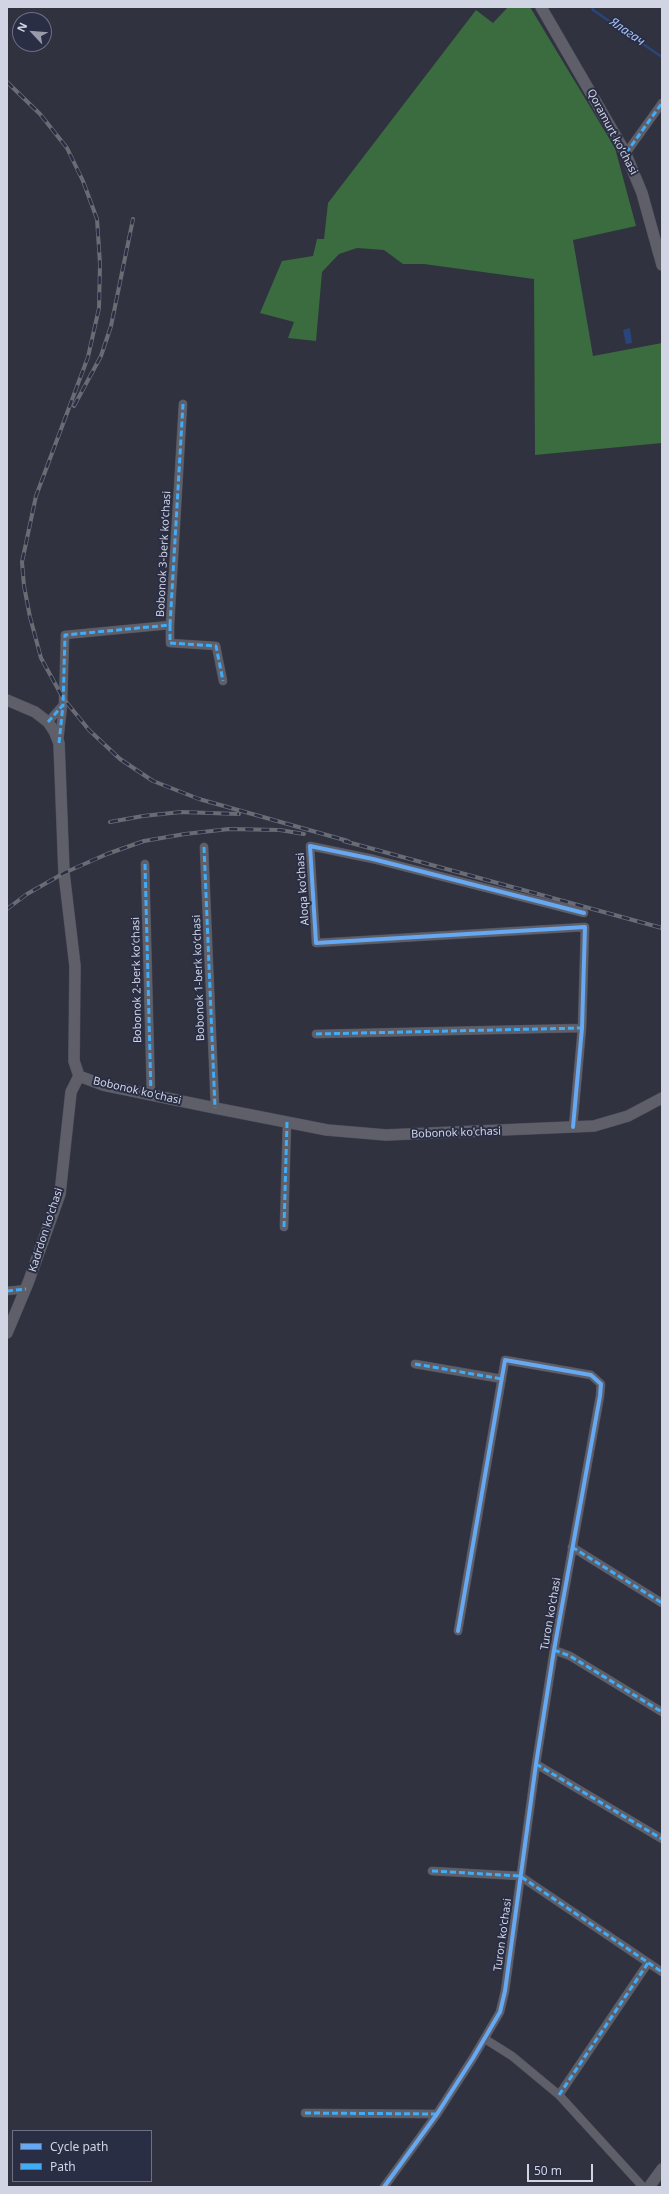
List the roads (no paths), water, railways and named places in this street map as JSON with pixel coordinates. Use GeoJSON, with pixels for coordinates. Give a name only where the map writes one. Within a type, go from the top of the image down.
{"type":"FeatureCollection","features":[{"type":"Feature","properties":{"kind":"main road","name":"Qoramurt koʻchasi"},"geometry":{"type":"LineString","coordinates":[[541,7],[627,150],[642,193],[662,265]]}},
{"type":"Feature","properties":{"kind":"main road","name":"Qoramurt koʻchasi"},"geometry":{"type":"LineString","coordinates":[[547,7],[643,179],[662,246]]}},
{"type":"Feature","properties":{"kind":"main road","name":"Bobonok ko'chasi"},"geometry":{"type":"LineString","coordinates":[[7,700],[35,712],[48,722],[54,731],[58,743],[64,873],[75,966],[74,1061],[79,1076],[97,1084],[287,1122],[348,1132],[386,1135],[573,1128],[614,1121],[662,1098]]}},
{"type":"Feature","properties":{"kind":"main road","name":"Kadrdon ko'chasi"},"geometry":{"type":"LineString","coordinates":[[7,1333],[26,1288],[60,1194],[71,1092],[79,1076]]}},
{"type":"Feature","properties":{"kind":"main road"},"geometry":{"type":"LineString","coordinates":[[649,2187],[662,2169]]}},
{"type":"Feature","properties":{"kind":"main road"},"geometry":{"type":"LineString","coordinates":[[654,2187],[662,2176]]}},
{"type":"Feature","properties":{"kind":"street"},"geometry":{"type":"LineString","coordinates":[[627,150],[662,103]]}},
{"type":"Feature","properties":{"kind":"street","name":"Bobonok 3-berk koʻchasi"},"geometry":{"type":"LineString","coordinates":[[58,743],[63,705],[65,635],[170,625],[183,404]]}},
{"type":"Feature","properties":{"kind":"street"},"geometry":{"type":"LineString","coordinates":[[170,625],[170,643],[216,646],[223,681]]}},
{"type":"Feature","properties":{"kind":"street"},"geometry":{"type":"LineString","coordinates":[[48,722],[63,705]]}},
{"type":"Feature","properties":{"kind":"street","name":"Aloqa ko'chasi"},"geometry":{"type":"LineString","coordinates":[[582,1028],[585,927],[316,943],[310,846],[373,858],[584,913]]}},
{"type":"Feature","properties":{"kind":"street","name":"Bobonok 1-berk koʻchasi"},"geometry":{"type":"LineString","coordinates":[[204,847],[215,1108]]}},
{"type":"Feature","properties":{"kind":"street","name":"Bobonok 2-berk koʻchasi"},"geometry":{"type":"LineString","coordinates":[[145,864],[151,1095]]}},
{"type":"Feature","properties":{"kind":"street"},"geometry":{"type":"LineString","coordinates":[[316,1034],[582,1028],[573,1128]]}},
{"type":"Feature","properties":{"kind":"street"},"geometry":{"type":"LineString","coordinates":[[284,1227],[287,1122]]}},
{"type":"Feature","properties":{"kind":"street"},"geometry":{"type":"LineString","coordinates":[[7,1291],[26,1288]]}},
{"type":"Feature","properties":{"kind":"street","name":"Turon ko'chasi"},"geometry":{"type":"LineString","coordinates":[[384,2187],[437,2114],[485,2039],[500,2012],[505,1991],[536,1764],[554,1650],[601,1384],[591,1375],[505,1360],[458,1631]]}},
{"type":"Feature","properties":{"kind":"street"},"geometry":{"type":"LineString","coordinates":[[415,1364],[502,1378]]}},
{"type":"Feature","properties":{"kind":"street"},"geometry":{"type":"LineString","coordinates":[[572,1547],[662,1603]]}},
{"type":"Feature","properties":{"kind":"street"},"geometry":{"type":"LineString","coordinates":[[554,1650],[570,1656],[662,1712]]}},
{"type":"Feature","properties":{"kind":"street"},"geometry":{"type":"LineString","coordinates":[[536,1764],[662,1839]]}},
{"type":"Feature","properties":{"kind":"street"},"geometry":{"type":"LineString","coordinates":[[432,1871],[520,1876],[662,1972]]}},
{"type":"Feature","properties":{"kind":"street"},"geometry":{"type":"LineString","coordinates":[[559,2095],[648,1963]]}},
{"type":"Feature","properties":{"kind":"street"},"geometry":{"type":"LineString","coordinates":[[485,2039],[512,2056],[559,2095],[643,2187]]}},
{"type":"Feature","properties":{"kind":"street"},"geometry":{"type":"LineString","coordinates":[[305,2113],[437,2114]]}},
{"type":"Feature","properties":{"kind":"water"},"geometry":{"type":"Polygon","coordinates":[[[630,328],[632,343],[626,344],[623,330],[630,328]]]}},
{"type":"Feature","properties":{"kind":"waterway","name":"Ялагач"},"geometry":{"type":"LineString","coordinates":[[592,7],[593,10],[662,57]]}},
{"type":"Feature","properties":{"kind":"railway"},"geometry":{"type":"LineString","coordinates":[[7,82],[40,114],[67,148],[83,181],[97,219],[100,264],[99,308],[88,357],[36,496],[22,562],[24,586],[30,617],[41,658],[63,698],[89,730],[120,759],[153,781],[199,799],[348,841]]}},
{"type":"Feature","properties":{"kind":"railway"},"geometry":{"type":"LineString","coordinates":[[74,406],[101,356],[111,326],[133,219]]}},
{"type":"Feature","properties":{"kind":"railway"},"geometry":{"type":"LineString","coordinates":[[110,822],[143,816],[181,812],[239,814]]}},
{"type":"Feature","properties":{"kind":"railway"},"geometry":{"type":"LineString","coordinates":[[7,909],[27,894],[64,873],[107,854],[144,841],[229,829],[280,830],[304,834]]}},
{"type":"Feature","properties":{"kind":"railway"},"geometry":{"type":"LineString","coordinates":[[344,841],[662,928]]}}]}
